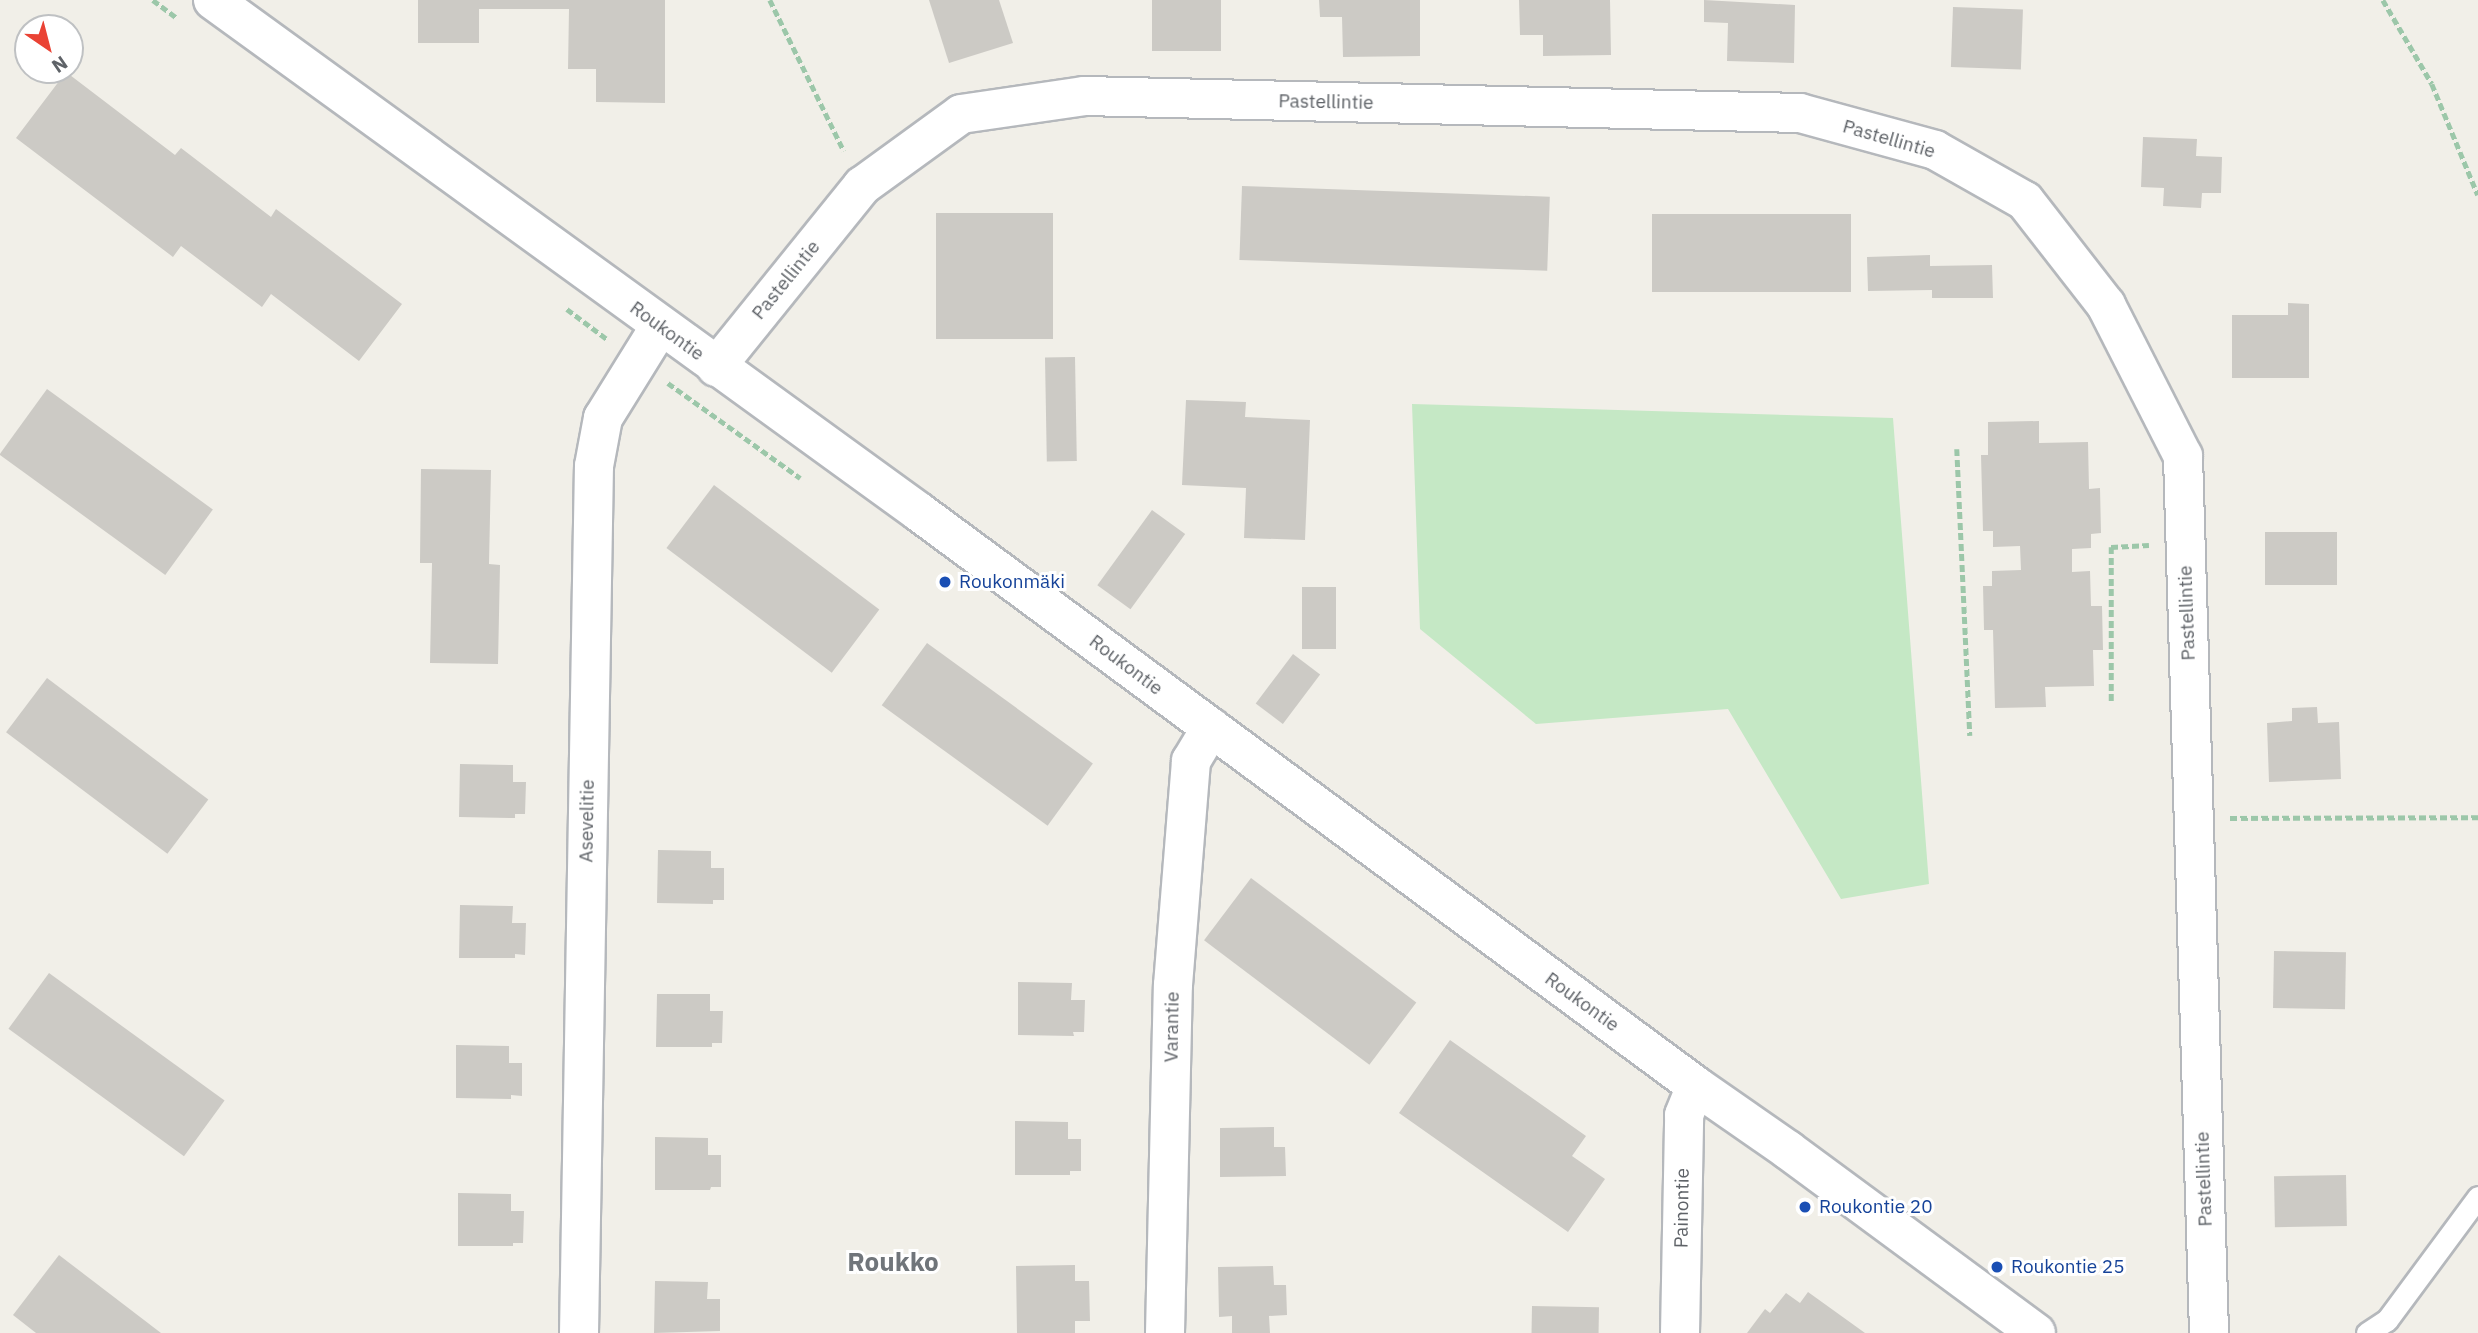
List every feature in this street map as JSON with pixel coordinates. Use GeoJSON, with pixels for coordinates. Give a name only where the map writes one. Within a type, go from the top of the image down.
{"type":"FeatureCollection","features":[{"type":"Feature","properties":{"kind":"street","name":"Roukontie"},"geometry":{"type":"LineString","coordinates":[[213,0],[919,512],[1696,1086],[2036,1333]]}},
{"type":"Feature","properties":{"kind":"street","name":"Pastellintie"},"geometry":{"type":"LineString","coordinates":[[716,367],[862,186],[961,114],[1084,96],[1800,113],[1936,150],[2025,201],[2106,305],[2183,456],[2208,1333]]}},
{"type":"Feature","properties":{"kind":"street","name":"Asevelitie"},"geometry":{"type":"LineString","coordinates":[[579,1333],[594,466],[603,418],[660,326]]}},
{"type":"Feature","properties":{"kind":"street","name":"Varantie"},"geometry":{"type":"LineString","coordinates":[[1165,1333],[1173,985],[1191,761],[1211,728]]}},
{"type":"Feature","properties":{"kind":"street","name":"Painontie"},"geometry":{"type":"LineString","coordinates":[[1680,1333],[1684,1115],[1696,1086]]}},
{"type":"Feature","properties":{"kind":"lane"},"geometry":{"type":"LineString","coordinates":[[2367,1333],[2387,1320],[2478,1197]]}},
{"type":"Feature","properties":{"kind":"path"},"geometry":{"type":"LineString","coordinates":[[770,0],[862,186]]}},
{"type":"Feature","properties":{"kind":"path"},"geometry":{"type":"LineString","coordinates":[[2383,0],[2432,84],[2478,195]]}},
{"type":"Feature","properties":{"kind":"path"},"geometry":{"type":"LineString","coordinates":[[1957,449],[1970,736]]}},
{"type":"Feature","properties":{"kind":"path"},"geometry":{"type":"LineString","coordinates":[[2111,701],[2111,547],[2185,543]]}},
{"type":"Feature","properties":{"kind":"path"},"geometry":{"type":"LineString","coordinates":[[2194,819],[2478,817]]}},
{"type":"Feature","properties":{"kind":"green space"},"geometry":{"type":"Polygon","coordinates":[[[1412,404],[1893,418],[1929,884],[1841,899],[1728,709],[1536,724],[1420,629],[1412,404]]]}},
{"type":"Feature","properties":{"kind":"building"},"geometry":{"type":"Polygon","coordinates":[[[418,0],[665,0],[665,103],[596,102],[596,69],[568,69],[569,9],[479,9],[479,43],[418,43],[418,0]]]}},
{"type":"Feature","properties":{"kind":"building"},"geometry":{"type":"Polygon","coordinates":[[[929,0],[999,0],[1013,43],[949,63],[929,0]]]}},
{"type":"Feature","properties":{"kind":"building"},"geometry":{"type":"Polygon","coordinates":[[[1152,0],[1221,0],[1221,51],[1152,51],[1152,0]]]}},
{"type":"Feature","properties":{"kind":"building"},"geometry":{"type":"Polygon","coordinates":[[[1319,0],[1420,0],[1420,56],[1343,57],[1342,17],[1320,17],[1319,0]]]}},
{"type":"Feature","properties":{"kind":"building"},"geometry":{"type":"Polygon","coordinates":[[[1519,0],[1610,0],[1611,55],[1543,56],[1543,35],[1520,35],[1519,0]]]}},
{"type":"Feature","properties":{"kind":"building"},"geometry":{"type":"Polygon","coordinates":[[[1704,0],[1795,5],[1794,63],[1727,61],[1728,23],[1704,22],[1704,0]]]}},
{"type":"Feature","properties":{"kind":"building"},"geometry":{"type":"Polygon","coordinates":[[[1953,7],[2023,9],[2021,69],[1951,67],[1953,7]]]}},
{"type":"Feature","properties":{"kind":"building"},"geometry":{"type":"Polygon","coordinates":[[[57,84],[82,84],[175,155],[181,148],[271,217],[276,209],[402,304],[359,361],[271,294],[262,307],[181,246],[173,257],[16,138],[57,84]]]}},
{"type":"Feature","properties":{"kind":"building"},"geometry":{"type":"Polygon","coordinates":[[[2143,137],[2197,139],[2196,156],[2222,157],[2221,193],[2202,193],[2201,208],[2163,206],[2164,188],[2141,187],[2143,137]]]}},
{"type":"Feature","properties":{"kind":"building"},"geometry":{"type":"Polygon","coordinates":[[[1242,186],[1550,197],[1547,271],[1239,260],[1242,186]]]}},
{"type":"Feature","properties":{"kind":"building"},"geometry":{"type":"Polygon","coordinates":[[[936,213],[1053,213],[1053,339],[936,339],[936,213]]]}},
{"type":"Feature","properties":{"kind":"building"},"geometry":{"type":"Polygon","coordinates":[[[1652,214],[1851,214],[1851,292],[1652,292],[1652,214]]]}},
{"type":"Feature","properties":{"kind":"building"},"geometry":{"type":"Polygon","coordinates":[[[1930,255],[1930,266],[1992,265],[1993,298],[1932,298],[1932,290],[1868,291],[1867,257],[1930,255]]]}},
{"type":"Feature","properties":{"kind":"building"},"geometry":{"type":"Polygon","coordinates":[[[2288,303],[2309,304],[2309,378],[2232,378],[2232,315],[2288,315],[2288,303]]]}},
{"type":"Feature","properties":{"kind":"building"},"geometry":{"type":"Polygon","coordinates":[[[1075,357],[1077,461],[1047,462],[1045,358],[1075,357]]]}},
{"type":"Feature","properties":{"kind":"building"},"geometry":{"type":"Polygon","coordinates":[[[47,389],[213,509],[165,575],[0,455],[47,389]]]}},
{"type":"Feature","properties":{"kind":"building"},"geometry":{"type":"Polygon","coordinates":[[[1186,400],[1246,402],[1245,417],[1310,420],[1305,540],[1244,538],[1246,488],[1182,485],[1186,400]]]}},
{"type":"Feature","properties":{"kind":"building"},"geometry":{"type":"Polygon","coordinates":[[[2039,421],[2039,443],[2088,442],[2089,489],[2100,488],[2101,533],[2091,534],[2091,548],[2072,549],[2072,572],[2090,571],[2091,606],[2102,606],[2103,650],[2093,650],[2094,686],[2045,687],[2046,707],[1995,708],[1993,630],[1984,630],[1983,586],[1992,586],[1992,571],[2021,570],[2020,546],[1993,547],[1993,531],[1983,531],[1981,455],[1988,455],[1988,422],[2039,421]]]}},
{"type":"Feature","properties":{"kind":"building"},"geometry":{"type":"Polygon","coordinates":[[[421,469],[491,470],[489,564],[500,565],[498,664],[430,663],[432,563],[420,563],[421,469]]]}},
{"type":"Feature","properties":{"kind":"building"},"geometry":{"type":"Polygon","coordinates":[[[714,485],[879,610],[832,673],[666,548],[714,485]]]}},
{"type":"Feature","properties":{"kind":"building"},"geometry":{"type":"Polygon","coordinates":[[[1152,510],[1185,534],[1131,609],[1097,585],[1152,510]]]}},
{"type":"Feature","properties":{"kind":"building"},"geometry":{"type":"Polygon","coordinates":[[[2265,532],[2337,532],[2337,585],[2265,585],[2265,532]]]}},
{"type":"Feature","properties":{"kind":"building"},"geometry":{"type":"Polygon","coordinates":[[[1302,587],[1336,587],[1336,649],[1302,649],[1302,587]]]}},
{"type":"Feature","properties":{"kind":"building"},"geometry":{"type":"Polygon","coordinates":[[[927,643],[1093,763],[1048,826],[882,705],[927,643]]]}},
{"type":"Feature","properties":{"kind":"building"},"geometry":{"type":"Polygon","coordinates":[[[1293,654],[1320,674],[1283,724],[1256,704],[1293,654]]]}},
{"type":"Feature","properties":{"kind":"building"},"geometry":{"type":"Polygon","coordinates":[[[47,678],[208,800],[167,854],[6,732],[47,678]]]}},
{"type":"Feature","properties":{"kind":"building"},"geometry":{"type":"Polygon","coordinates":[[[2317,707],[2318,723],[2339,722],[2341,779],[2269,782],[2267,723],[2292,721],[2292,708],[2317,707]]]}},
{"type":"Feature","properties":{"kind":"building"},"geometry":{"type":"Polygon","coordinates":[[[460,764],[513,765],[513,782],[526,782],[525,814],[515,814],[515,818],[459,817],[460,764]]]}},
{"type":"Feature","properties":{"kind":"building"},"geometry":{"type":"Polygon","coordinates":[[[658,850],[711,851],[711,868],[724,868],[724,900],[713,900],[713,904],[657,903],[658,850]]]}},
{"type":"Feature","properties":{"kind":"building"},"geometry":{"type":"Polygon","coordinates":[[[1251,878],[1416,1003],[1369,1065],[1204,940],[1251,878]]]}},
{"type":"Feature","properties":{"kind":"building"},"geometry":{"type":"Polygon","coordinates":[[[460,905],[513,906],[512,923],[526,923],[525,955],[515,954],[515,958],[459,958],[460,905]]]}},
{"type":"Feature","properties":{"kind":"building"},"geometry":{"type":"Polygon","coordinates":[[[2274,951],[2346,952],[2345,1009],[2273,1008],[2274,951]]]}},
{"type":"Feature","properties":{"kind":"building"},"geometry":{"type":"Polygon","coordinates":[[[49,973],[225,1101],[184,1156],[8,1029],[49,973]]]}},
{"type":"Feature","properties":{"kind":"building"},"geometry":{"type":"Polygon","coordinates":[[[1018,982],[1072,983],[1071,1000],[1085,1000],[1084,1032],[1073,1032],[1074,1036],[1018,1035],[1018,982]]]}},
{"type":"Feature","properties":{"kind":"building"},"geometry":{"type":"Polygon","coordinates":[[[657,994],[710,994],[710,1011],[723,1011],[722,1043],[712,1043],[712,1047],[656,1047],[657,994]]]}},
{"type":"Feature","properties":{"kind":"building"},"geometry":{"type":"Polygon","coordinates":[[[1450,1040],[1586,1136],[1572,1156],[1605,1179],[1568,1232],[1399,1113],[1450,1040]]]}},
{"type":"Feature","properties":{"kind":"building"},"geometry":{"type":"Polygon","coordinates":[[[456,1045],[509,1046],[509,1063],[522,1063],[522,1096],[511,1095],[511,1099],[456,1098],[456,1045]]]}},
{"type":"Feature","properties":{"kind":"building"},"geometry":{"type":"Polygon","coordinates":[[[1015,1121],[1068,1122],[1068,1139],[1081,1139],[1081,1171],[1070,1171],[1070,1175],[1015,1175],[1015,1121]]]}},
{"type":"Feature","properties":{"kind":"building"},"geometry":{"type":"Polygon","coordinates":[[[1274,1127],[1274,1147],[1285,1147],[1286,1176],[1220,1177],[1220,1128],[1274,1127]]]}},
{"type":"Feature","properties":{"kind":"building"},"geometry":{"type":"Polygon","coordinates":[[[655,1137],[708,1138],[708,1155],[721,1155],[721,1187],[711,1187],[710,1190],[655,1190],[655,1137]]]}},
{"type":"Feature","properties":{"kind":"building"},"geometry":{"type":"Polygon","coordinates":[[[2346,1175],[2347,1226],[2275,1227],[2274,1176],[2346,1175]]]}},
{"type":"Feature","properties":{"kind":"building"},"geometry":{"type":"Polygon","coordinates":[[[458,1193],[511,1194],[511,1211],[524,1211],[523,1243],[513,1243],[513,1246],[458,1246],[458,1193]]]}},
{"type":"Feature","properties":{"kind":"building"},"geometry":{"type":"Polygon","coordinates":[[[59,1255],[161,1333],[36,1333],[13,1315],[59,1255]]]}},
{"type":"Feature","properties":{"kind":"building"},"geometry":{"type":"Polygon","coordinates":[[[1075,1265],[1075,1281],[1089,1281],[1090,1321],[1075,1321],[1075,1333],[1017,1333],[1016,1266],[1075,1265]]]}},
{"type":"Feature","properties":{"kind":"building"},"geometry":{"type":"Polygon","coordinates":[[[1273,1266],[1274,1285],[1286,1285],[1287,1315],[1269,1316],[1270,1333],[1232,1333],[1232,1316],[1219,1317],[1218,1267],[1273,1266]]]}},
{"type":"Feature","properties":{"kind":"building"},"geometry":{"type":"Polygon","coordinates":[[[655,1281],[708,1282],[707,1299],[720,1299],[720,1331],[654,1333],[655,1281]]]}},
{"type":"Feature","properties":{"kind":"building"},"geometry":{"type":"Polygon","coordinates":[[[1808,1292],[1865,1333],[1747,1333],[1765,1309],[1770,1313],[1786,1293],[1800,1303],[1808,1292]]]}},
{"type":"Feature","properties":{"kind":"building"},"geometry":{"type":"Polygon","coordinates":[[[1532,1306],[1599,1307],[1599,1333],[1532,1333],[1532,1306]]]}},
{"type":"Feature","properties":{"kind":"place","name":"Roukonmäki"},"geometry":{"type":"Point","coordinates":[945,582]}},
{"type":"Feature","properties":{"kind":"place","name":"Roukontie 20"},"geometry":{"type":"Point","coordinates":[1805,1207]}},
{"type":"Feature","properties":{"kind":"place","name":"Roukontie 25"},"geometry":{"type":"Point","coordinates":[1997,1267]}},
{"type":"Feature","properties":{"kind":"district","name":"Roukko"},"geometry":{"type":"Point","coordinates":[893,1262]}}]}
